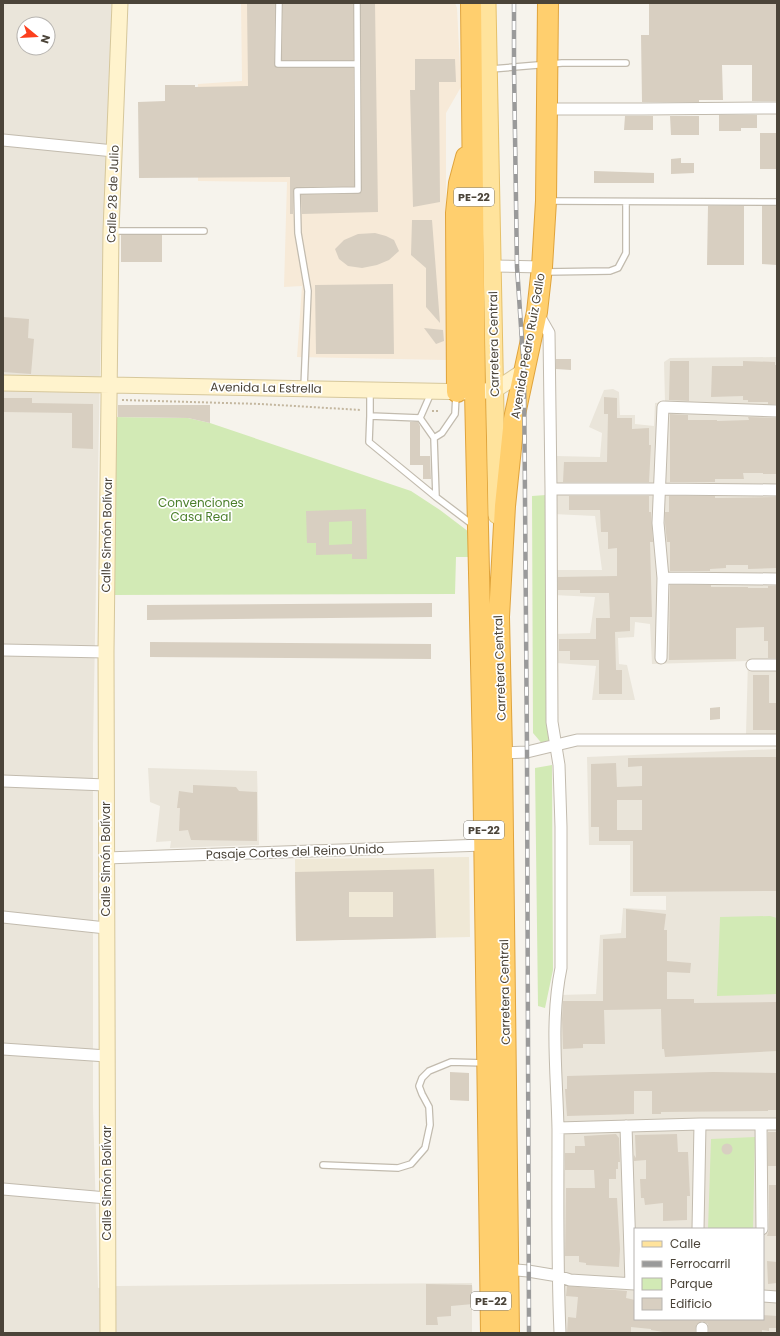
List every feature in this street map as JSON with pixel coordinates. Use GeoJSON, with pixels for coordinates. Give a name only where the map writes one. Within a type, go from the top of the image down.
{"type":"FeatureCollection","features":[{"type":"Feature","properties":{"kind":"highway","name":"Carretera Central"},"geometry":{"type":"LineString","coordinates":[[471,3],[473,119],[466,392],[478,528],[493,753],[484,845],[493,1058],[499,1269],[509,1333]]}},
{"type":"Feature","properties":{"kind":"highway","name":"Avenida Pedro Ruiz Gallo"},"geometry":{"type":"LineString","coordinates":[[499,617],[509,466],[514,418],[537,312],[542,270],[546,201],[548,3]]}},
{"type":"Feature","properties":{"kind":"highway","name":"Carretera Central"},"geometry":{"type":"LineString","coordinates":[[493,1058],[493,753],[499,617]]}},
{"type":"Feature","properties":{"kind":"highway","name":"Carretera Central"},"geometry":{"type":"LineString","coordinates":[[491,1333],[499,1269]]}},
{"type":"Feature","properties":{"kind":"main road","name":"Carretera Central"},"geometry":{"type":"LineString","coordinates":[[487,3],[499,617]]}},
{"type":"Feature","properties":{"kind":"street","name":"Calle 28 de Julio"},"geometry":{"type":"LineString","coordinates":[[109,392],[111,231],[120,3]]}},
{"type":"Feature","properties":{"kind":"street"},"geometry":{"type":"LineString","coordinates":[[547,108],[776,108]]}},
{"type":"Feature","properties":{"kind":"street"},"geometry":{"type":"LineString","coordinates":[[3,140],[114,151]]}},
{"type":"Feature","properties":{"kind":"street"},"geometry":{"type":"LineString","coordinates":[[492,266],[542,270]]}},
{"type":"Feature","properties":{"kind":"street"},"geometry":{"type":"LineString","coordinates":[[537,312],[549,333],[552,489],[552,722],[559,765],[561,835],[561,968],[556,991],[558,1276],[560,1333]]}},
{"type":"Feature","properties":{"kind":"street","name":"Avenida La Estrella"},"geometry":{"type":"LineString","coordinates":[[3,383],[109,392],[304,389],[466,392],[495,390],[524,371]]}},
{"type":"Feature","properties":{"kind":"street","name":"Calle Simón Bolívar"},"geometry":{"type":"LineString","coordinates":[[108,1333],[106,652],[109,392]]}},
{"type":"Feature","properties":{"kind":"street"},"geometry":{"type":"LineString","coordinates":[[661,658],[663,578],[658,522],[663,407],[777,411]]}},
{"type":"Feature","properties":{"kind":"street"},"geometry":{"type":"LineString","coordinates":[[552,489],[777,490]]}},
{"type":"Feature","properties":{"kind":"street"},"geometry":{"type":"LineString","coordinates":[[663,578],[777,579]]}},
{"type":"Feature","properties":{"kind":"street"},"geometry":{"type":"LineString","coordinates":[[3,650],[106,652]]}},
{"type":"Feature","properties":{"kind":"street"},"geometry":{"type":"LineString","coordinates":[[752,665],[777,665]]}},
{"type":"Feature","properties":{"kind":"street"},"geometry":{"type":"LineString","coordinates":[[493,753],[527,752],[577,740],[777,740]]}},
{"type":"Feature","properties":{"kind":"street"},"geometry":{"type":"LineString","coordinates":[[3,781],[106,785]]}},
{"type":"Feature","properties":{"kind":"street","name":"Pasaje Cortes del Reino Unido"},"geometry":{"type":"LineString","coordinates":[[106,858],[484,845]]}},
{"type":"Feature","properties":{"kind":"street"},"geometry":{"type":"LineString","coordinates":[[3,917],[106,928]]}},
{"type":"Feature","properties":{"kind":"street"},"geometry":{"type":"LineString","coordinates":[[3,1049],[107,1056]]}},
{"type":"Feature","properties":{"kind":"street"},"geometry":{"type":"LineString","coordinates":[[558,1128],[700,1124],[777,1124]]}},
{"type":"Feature","properties":{"kind":"street"},"geometry":{"type":"LineString","coordinates":[[698,1228],[700,1124]]}},
{"type":"Feature","properties":{"kind":"street"},"geometry":{"type":"LineString","coordinates":[[761,1125],[762,1228]]}},
{"type":"Feature","properties":{"kind":"street"},"geometry":{"type":"LineString","coordinates":[[499,1269],[558,1276],[570,1280],[633,1284],[626,1126]]}},
{"type":"Feature","properties":{"kind":"street"},"geometry":{"type":"LineString","coordinates":[[3,1189],[107,1198]]}},
{"type":"Feature","properties":{"kind":"street"},"geometry":{"type":"LineString","coordinates":[[764,1296],[777,1297]]}},
{"type":"Feature","properties":{"kind":"lane"},"geometry":{"type":"LineString","coordinates":[[279,3],[278,64],[357,64]]}},
{"type":"Feature","properties":{"kind":"lane"},"geometry":{"type":"LineString","coordinates":[[304,389],[308,291],[298,233],[298,191],[358,190],[357,3]]}},
{"type":"Feature","properties":{"kind":"lane"},"geometry":{"type":"LineString","coordinates":[[488,69],[562,63],[626,63]]}},
{"type":"Feature","properties":{"kind":"lane"},"geometry":{"type":"LineString","coordinates":[[546,201],[777,202]]}},
{"type":"Feature","properties":{"kind":"lane"},"geometry":{"type":"LineString","coordinates":[[542,270],[610,271],[618,268],[626,253],[626,202]]}},
{"type":"Feature","properties":{"kind":"lane"},"geometry":{"type":"LineString","coordinates":[[111,231],[204,231]]}},
{"type":"Feature","properties":{"kind":"lane"},"geometry":{"type":"LineString","coordinates":[[370,390],[369,442],[436,497],[478,528]]}},
{"type":"Feature","properties":{"kind":"lane"},"geometry":{"type":"LineString","coordinates":[[420,418],[431,391]]}},
{"type":"Feature","properties":{"kind":"lane"},"geometry":{"type":"LineString","coordinates":[[434,438],[442,433],[455,414],[466,392]]}},
{"type":"Feature","properties":{"kind":"lane"},"geometry":{"type":"LineString","coordinates":[[370,413],[420,418],[434,438],[436,497]]}},
{"type":"Feature","properties":{"kind":"lane"},"geometry":{"type":"LineString","coordinates":[[323,1165],[398,1168],[411,1164],[424,1148],[430,1125],[429,1107],[419,1086],[422,1078],[429,1071],[451,1062],[493,1058]]}},
{"type":"Feature","properties":{"kind":"path"},"geometry":{"type":"LineString","coordinates":[[109,392],[370,413]]}},
{"type":"Feature","properties":{"kind":"path"},"geometry":{"type":"LineString","coordinates":[[423,410],[439,411]]}},
{"type":"Feature","properties":{"kind":"shaded area"},"geometry":{"type":"Polygon","coordinates":[[[3,3],[112,4],[100,369],[93,744],[93,1107],[98,1288],[117,1286],[472,1283],[472,1333],[3,1333],[3,3]]]}},
{"type":"Feature","properties":{"kind":"shaded area"},"geometry":{"type":"Polygon","coordinates":[[[241,3],[455,3],[457,8],[461,87],[446,113],[446,360],[297,357],[302,286],[284,287],[287,182],[198,181],[198,84],[242,81],[241,3]]]}},
{"type":"Feature","properties":{"kind":"shaded area"},"geometry":{"type":"Polygon","coordinates":[[[777,357],[777,734],[746,734],[748,661],[652,664],[650,624],[635,622],[634,637],[618,638],[619,664],[627,665],[635,700],[592,700],[596,666],[557,663],[554,634],[590,633],[595,597],[553,595],[554,570],[602,570],[595,516],[553,514],[556,456],[600,457],[602,433],[589,427],[604,390],[613,389],[619,392],[620,415],[635,415],[635,424],[654,426],[655,403],[665,402],[664,362],[670,358],[777,357]]]}},
{"type":"Feature","properties":{"kind":"shaded area"},"geometry":{"type":"Polygon","coordinates":[[[777,749],[777,1333],[564,1333],[563,1139],[559,995],[596,994],[600,935],[621,933],[623,908],[666,910],[666,896],[630,896],[630,845],[589,845],[587,757],[777,749]]]}},
{"type":"Feature","properties":{"kind":"shaded area"},"geometry":{"type":"Polygon","coordinates":[[[148,768],[257,771],[259,845],[170,848],[171,841],[156,842],[160,806],[150,802],[148,768]]]}},
{"type":"Feature","properties":{"kind":"shaded area"},"geometry":{"type":"Polygon","coordinates":[[[469,857],[470,937],[296,941],[295,859],[469,857]]]}},
{"type":"Feature","properties":{"kind":"green space","name":"Convenciones Casa Real"},"geometry":{"type":"Polygon","coordinates":[[[113,417],[188,418],[210,423],[411,491],[440,510],[469,532],[469,557],[456,557],[455,594],[112,595],[112,572],[115,566],[115,512],[112,508],[113,417]]]}},
{"type":"Feature","properties":{"kind":"green space"},"geometry":{"type":"Polygon","coordinates":[[[546,495],[550,742],[544,746],[533,733],[532,496],[546,495]]]}},
{"type":"Feature","properties":{"kind":"green space"},"geometry":{"type":"Polygon","coordinates":[[[552,765],[553,970],[545,1008],[538,1006],[535,768],[552,765]]]}},
{"type":"Feature","properties":{"kind":"green space"},"geometry":{"type":"Polygon","coordinates":[[[770,916],[777,918],[777,994],[717,996],[720,917],[770,916]]]}},
{"type":"Feature","properties":{"kind":"green space"},"geometry":{"type":"Polygon","coordinates":[[[755,1137],[753,1228],[708,1228],[711,1139],[755,1137]]]}},
{"type":"Feature","properties":{"kind":"building"},"geometry":{"type":"Polygon","coordinates":[[[247,3],[275,3],[274,64],[276,67],[353,68],[354,186],[295,187],[293,191],[293,214],[290,214],[290,177],[139,178],[138,102],[165,101],[165,85],[195,85],[195,87],[248,86],[247,3]]]}},
{"type":"Feature","properties":{"kind":"building"},"geometry":{"type":"Polygon","coordinates":[[[283,3],[353,3],[353,60],[282,60],[283,3]]]}},
{"type":"Feature","properties":{"kind":"building"},"geometry":{"type":"Polygon","coordinates":[[[361,3],[375,3],[378,212],[302,214],[301,195],[358,194],[362,192],[361,3]]]}},
{"type":"Feature","properties":{"kind":"building"},"geometry":{"type":"Polygon","coordinates":[[[649,3],[777,3],[777,101],[752,101],[752,65],[722,65],[723,100],[699,100],[699,102],[642,102],[641,35],[649,35],[649,3]]]}},
{"type":"Feature","properties":{"kind":"building"},"geometry":{"type":"Polygon","coordinates":[[[415,59],[455,59],[456,82],[439,82],[440,202],[413,207],[410,90],[415,90],[415,59]]]}},
{"type":"Feature","properties":{"kind":"building"},"geometry":{"type":"Polygon","coordinates":[[[719,115],[757,115],[757,128],[741,128],[741,131],[719,131],[719,115]]]}},
{"type":"Feature","properties":{"kind":"building"},"geometry":{"type":"Polygon","coordinates":[[[625,116],[653,116],[653,130],[624,130],[625,116]]]}},
{"type":"Feature","properties":{"kind":"building"},"geometry":{"type":"Polygon","coordinates":[[[670,116],[699,116],[699,135],[671,135],[670,116]]]}},
{"type":"Feature","properties":{"kind":"building"},"geometry":{"type":"Polygon","coordinates":[[[760,133],[777,133],[777,169],[760,169],[760,133]]]}},
{"type":"Feature","properties":{"kind":"building"},"geometry":{"type":"Polygon","coordinates":[[[681,158],[681,163],[694,163],[694,173],[671,174],[671,159],[681,158]]]}},
{"type":"Feature","properties":{"kind":"building"},"geometry":{"type":"Polygon","coordinates":[[[594,171],[654,173],[654,183],[594,183],[594,171]]]}},
{"type":"Feature","properties":{"kind":"building"},"geometry":{"type":"Polygon","coordinates":[[[708,206],[744,206],[744,265],[707,265],[708,206]]]}},
{"type":"Feature","properties":{"kind":"building"},"geometry":{"type":"Polygon","coordinates":[[[762,206],[777,206],[777,265],[762,264],[762,206]]]}},
{"type":"Feature","properties":{"kind":"building"},"geometry":{"type":"Polygon","coordinates":[[[412,220],[432,220],[440,323],[426,307],[426,268],[411,255],[412,220]]]}},
{"type":"Feature","properties":{"kind":"building"},"geometry":{"type":"Polygon","coordinates":[[[375,233],[394,240],[399,251],[389,260],[377,265],[362,268],[348,266],[339,259],[335,249],[344,240],[358,234],[375,233]]]}},
{"type":"Feature","properties":{"kind":"building"},"geometry":{"type":"Polygon","coordinates":[[[121,235],[162,235],[162,262],[121,262],[121,235]]]}},
{"type":"Feature","properties":{"kind":"building"},"geometry":{"type":"Polygon","coordinates":[[[393,284],[394,354],[316,354],[315,285],[393,284]]]}},
{"type":"Feature","properties":{"kind":"building"},"geometry":{"type":"Polygon","coordinates":[[[3,317],[29,319],[28,338],[34,339],[31,374],[3,372],[3,317]]]}},
{"type":"Feature","properties":{"kind":"building"},"geometry":{"type":"Polygon","coordinates":[[[424,328],[443,330],[444,341],[436,344],[424,328]]]}},
{"type":"Feature","properties":{"kind":"building"},"geometry":{"type":"Polygon","coordinates":[[[556,359],[571,359],[571,370],[556,369],[556,359]]]}},
{"type":"Feature","properties":{"kind":"building"},"geometry":{"type":"Polygon","coordinates":[[[670,361],[689,361],[689,401],[669,400],[670,361]]]}},
{"type":"Feature","properties":{"kind":"building"},"geometry":{"type":"Polygon","coordinates":[[[743,361],[775,362],[775,365],[777,365],[777,404],[768,404],[768,402],[748,402],[748,400],[743,400],[743,396],[711,397],[712,366],[743,366],[743,361]]]}},
{"type":"Feature","properties":{"kind":"building"},"geometry":{"type":"Polygon","coordinates":[[[604,397],[617,398],[617,418],[632,418],[632,429],[649,428],[649,445],[651,445],[649,482],[563,482],[564,462],[607,462],[608,414],[604,414],[604,397]]]}},
{"type":"Feature","properties":{"kind":"building"},"geometry":{"type":"Polygon","coordinates":[[[3,398],[32,398],[32,403],[93,404],[93,449],[72,448],[72,413],[3,412],[3,398]]]}},
{"type":"Feature","properties":{"kind":"building"},"geometry":{"type":"Polygon","coordinates":[[[118,405],[210,405],[210,423],[188,418],[118,417],[118,405]]]}},
{"type":"Feature","properties":{"kind":"building"},"geometry":{"type":"Polygon","coordinates":[[[670,414],[688,415],[688,420],[749,420],[748,417],[777,418],[777,474],[743,473],[744,479],[715,479],[715,482],[670,482],[670,414]]]}},
{"type":"Feature","properties":{"kind":"building"},"geometry":{"type":"Polygon","coordinates":[[[410,422],[418,422],[420,426],[420,456],[430,456],[431,479],[423,479],[423,465],[410,465],[410,422]]]}},
{"type":"Feature","properties":{"kind":"building"},"geometry":{"type":"Polygon","coordinates":[[[569,496],[649,496],[649,512],[651,512],[653,542],[650,542],[652,617],[630,617],[630,631],[615,632],[616,670],[622,670],[622,694],[599,694],[599,660],[570,660],[570,651],[559,651],[559,639],[596,639],[596,618],[610,618],[609,593],[580,593],[580,590],[558,590],[558,577],[617,576],[617,548],[608,549],[608,532],[601,532],[600,510],[569,510],[569,496]]]}},
{"type":"Feature","properties":{"kind":"building"},"geometry":{"type":"Polygon","coordinates":[[[669,496],[715,496],[715,498],[777,497],[777,568],[748,569],[748,565],[726,565],[726,568],[710,569],[710,571],[670,571],[670,542],[667,542],[665,523],[665,512],[669,512],[669,496]]]}},
{"type":"Feature","properties":{"kind":"building"},"geometry":{"type":"Polygon","coordinates":[[[366,509],[367,559],[352,559],[352,554],[316,555],[316,543],[307,543],[306,511],[366,509]],[[352,521],[329,522],[329,545],[352,544],[352,521]]]}},
{"type":"Feature","properties":{"kind":"building"},"geometry":{"type":"Polygon","coordinates":[[[670,585],[711,585],[711,587],[748,588],[768,588],[768,586],[777,586],[777,658],[768,658],[768,641],[764,641],[764,627],[736,628],[736,659],[669,660],[670,585]]]}},
{"type":"Feature","properties":{"kind":"building"},"geometry":{"type":"Polygon","coordinates":[[[432,603],[432,617],[147,620],[147,605],[432,603]]]}},
{"type":"Feature","properties":{"kind":"building"},"geometry":{"type":"Polygon","coordinates":[[[150,642],[431,644],[431,659],[150,657],[150,642]]]}},
{"type":"Feature","properties":{"kind":"building"},"geometry":{"type":"Polygon","coordinates":[[[753,675],[769,675],[769,703],[777,703],[777,730],[753,730],[753,675]]]}},
{"type":"Feature","properties":{"kind":"building"},"geometry":{"type":"Polygon","coordinates":[[[720,707],[720,719],[710,720],[710,708],[720,707]]]}},
{"type":"Feature","properties":{"kind":"building"},"geometry":{"type":"Polygon","coordinates":[[[777,757],[777,891],[633,892],[633,841],[599,841],[599,827],[591,827],[591,764],[616,763],[617,787],[642,786],[642,766],[628,767],[628,758],[777,757]],[[617,800],[617,830],[642,830],[642,800],[617,800]]]}},
{"type":"Feature","properties":{"kind":"building"},"geometry":{"type":"Polygon","coordinates":[[[193,785],[236,787],[239,791],[257,792],[257,841],[191,840],[188,830],[179,831],[180,808],[177,808],[179,791],[193,793],[193,785]]]}},
{"type":"Feature","properties":{"kind":"building"},"geometry":{"type":"Polygon","coordinates":[[[434,869],[436,938],[296,941],[295,872],[434,869]],[[349,892],[349,917],[393,917],[393,892],[349,892]]]}},
{"type":"Feature","properties":{"kind":"building"},"geometry":{"type":"Polygon","coordinates":[[[626,909],[666,914],[664,930],[667,930],[667,961],[691,963],[690,973],[667,972],[667,999],[694,999],[694,1003],[777,1002],[777,1051],[665,1057],[664,1049],[662,1049],[661,1009],[604,1010],[605,1044],[583,1044],[583,1048],[563,1049],[563,1001],[603,1001],[603,939],[626,938],[626,909]]]}},
{"type":"Feature","properties":{"kind":"building"},"geometry":{"type":"Polygon","coordinates":[[[450,1072],[469,1073],[469,1101],[450,1100],[450,1072]]]}},
{"type":"Feature","properties":{"kind":"building"},"geometry":{"type":"Polygon","coordinates":[[[713,1072],[777,1073],[777,1110],[661,1112],[661,1114],[652,1114],[652,1091],[634,1091],[634,1114],[567,1116],[565,1089],[567,1089],[567,1076],[713,1072]]]}},
{"type":"Feature","properties":{"kind":"building"},"geometry":{"type":"Polygon","coordinates":[[[768,1132],[777,1132],[777,1166],[768,1166],[768,1132]]]}},
{"type":"Feature","properties":{"kind":"building"},"geometry":{"type":"Polygon","coordinates":[[[616,1134],[619,1138],[620,1162],[618,1162],[618,1169],[616,1169],[616,1179],[609,1179],[609,1198],[617,1198],[620,1249],[619,1267],[586,1265],[586,1263],[579,1262],[579,1256],[565,1256],[566,1188],[595,1188],[594,1170],[565,1170],[565,1153],[575,1153],[575,1146],[585,1146],[584,1136],[616,1134]]]}},
{"type":"Feature","properties":{"kind":"building"},"geometry":{"type":"Polygon","coordinates":[[[677,1134],[678,1152],[688,1152],[690,1196],[687,1196],[687,1220],[663,1221],[663,1203],[645,1205],[644,1198],[641,1198],[640,1179],[646,1179],[646,1160],[634,1161],[634,1155],[636,1158],[635,1135],[677,1134]]]}},
{"type":"Feature","properties":{"kind":"building"},"geometry":{"type":"Polygon","coordinates":[[[725,1144],[729,1144],[731,1145],[731,1153],[725,1154],[722,1151],[722,1147],[725,1144]]]}},
{"type":"Feature","properties":{"kind":"building"},"geometry":{"type":"Polygon","coordinates":[[[769,1185],[777,1185],[777,1236],[767,1236],[769,1229],[769,1185]]]}},
{"type":"Feature","properties":{"kind":"building"},"geometry":{"type":"Polygon","coordinates":[[[767,1261],[777,1262],[777,1283],[768,1284],[767,1261]]]}},
{"type":"Feature","properties":{"kind":"building"},"geometry":{"type":"Polygon","coordinates":[[[426,1284],[472,1285],[473,1304],[451,1306],[451,1316],[437,1317],[438,1325],[426,1325],[426,1284]]]}},
{"type":"Feature","properties":{"kind":"building"},"geometry":{"type":"Polygon","coordinates":[[[567,1286],[627,1291],[626,1298],[634,1300],[634,1320],[764,1320],[764,1315],[777,1316],[777,1328],[769,1328],[769,1331],[762,1330],[762,1333],[709,1333],[708,1324],[702,1321],[696,1325],[695,1333],[669,1333],[631,1327],[631,1333],[567,1333],[568,1317],[576,1318],[578,1297],[566,1296],[567,1286]]]}},
{"type":"Feature","properties":{"kind":"railway"},"geometry":{"type":"LineString","coordinates":[[514,3],[517,267],[524,371],[529,1333]]}}]}
